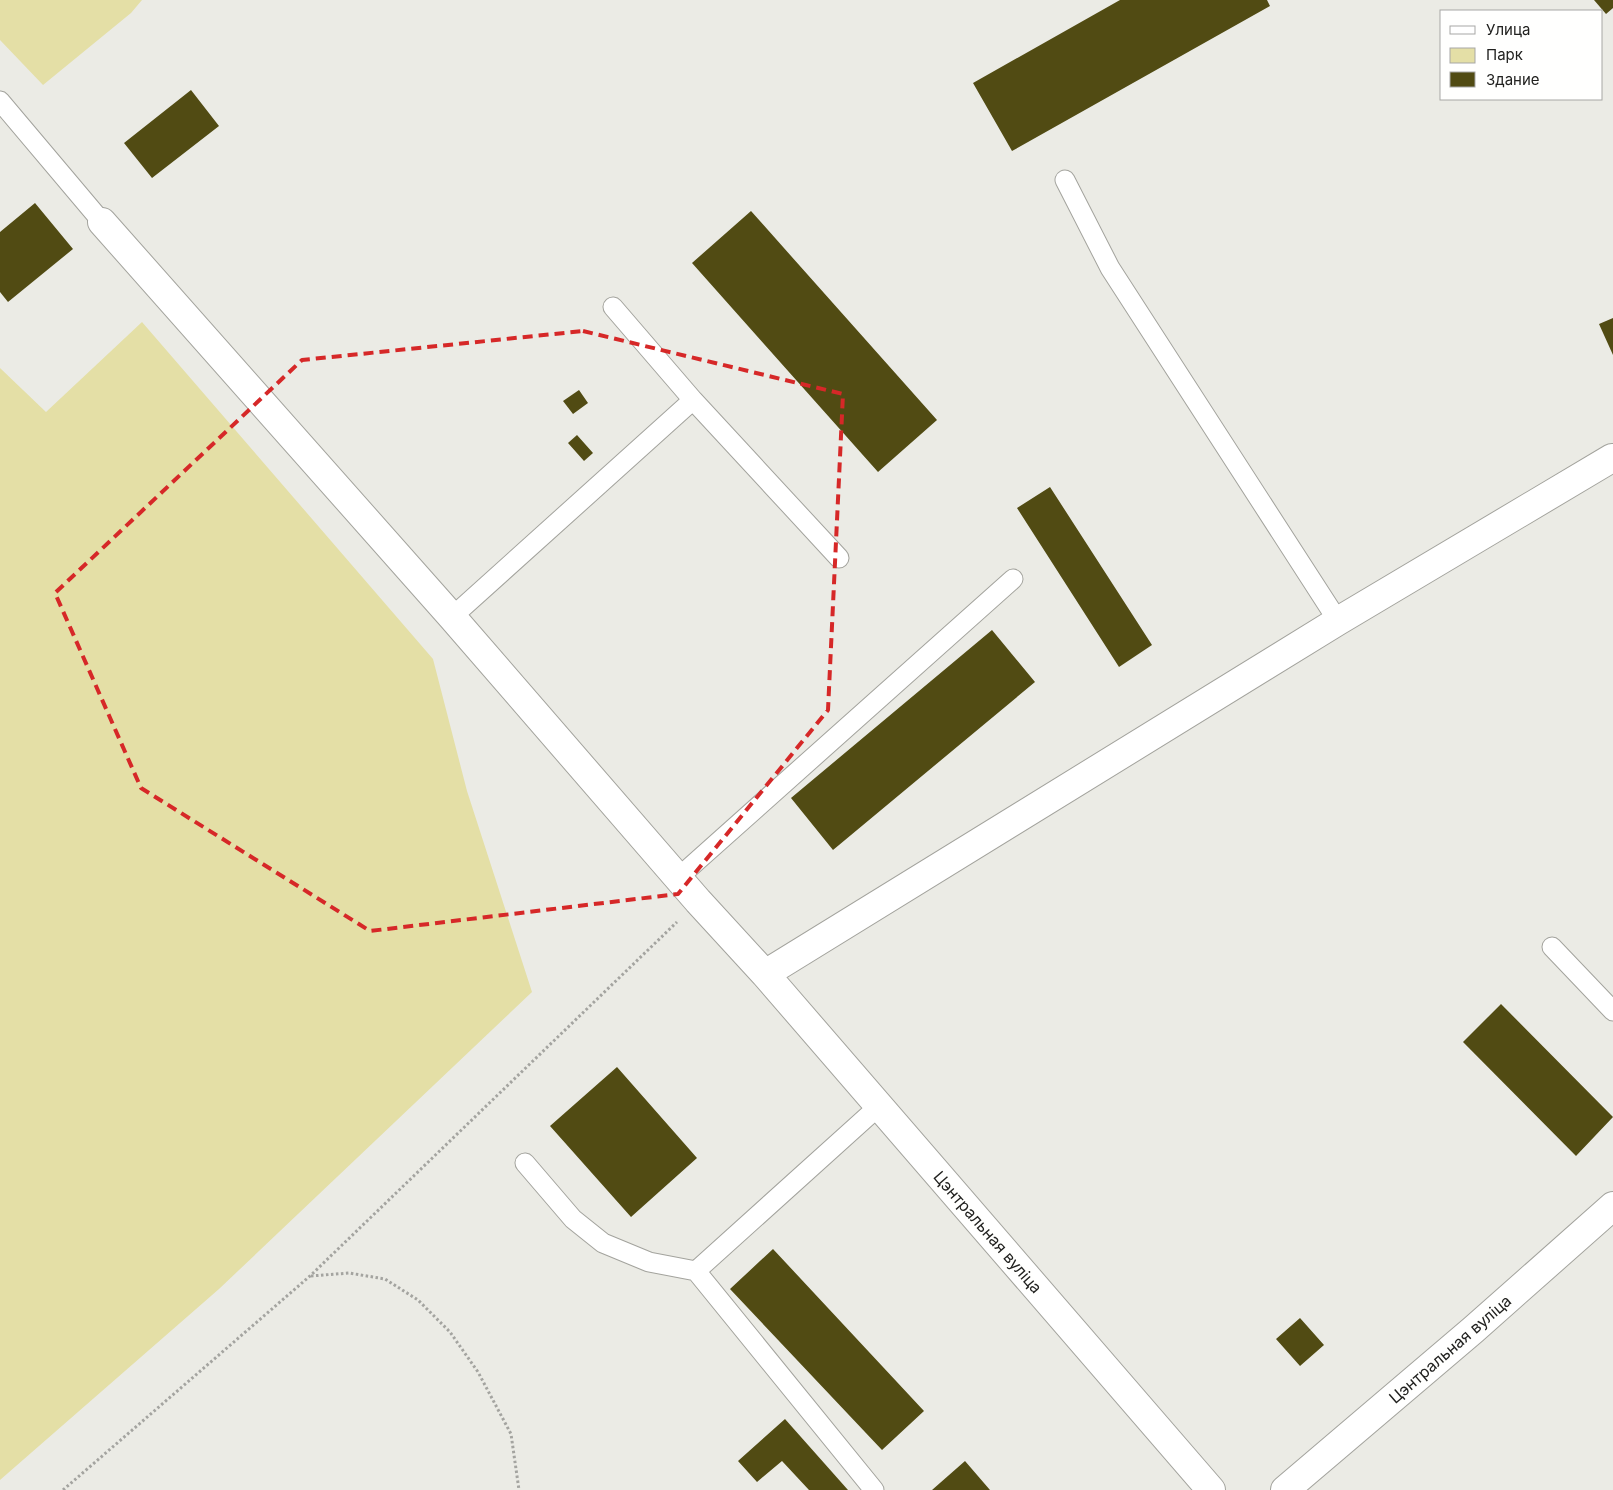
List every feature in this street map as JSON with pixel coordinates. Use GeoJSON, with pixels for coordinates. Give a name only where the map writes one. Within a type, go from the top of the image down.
{"type":"FeatureCollection","features":[{"type":"Feature","properties":{"kind":"street","name":"Цэнтральная вуліца"},"geometry":{"type":"LineString","coordinates":[[102,222],[452,617],[698,901],[765,974],[1211,1490]]}},
{"type":"Feature","properties":{"kind":"street"},"geometry":{"type":"LineString","coordinates":[[765,974],[1338,621],[1613,458]]}},
{"type":"Feature","properties":{"kind":"street","name":"Цэнтральная вуліца"},"geometry":{"type":"LineString","coordinates":[[1285,1490],[1466,1337],[1613,1206]]}},
{"type":"Feature","properties":{"kind":"lane"},"geometry":{"type":"LineString","coordinates":[[0,101],[102,222]]}},
{"type":"Feature","properties":{"kind":"lane"},"geometry":{"type":"LineString","coordinates":[[1064,180],[1110,268],[1338,621]]}},
{"type":"Feature","properties":{"kind":"lane"},"geometry":{"type":"LineString","coordinates":[[613,307],[692,400],[839,558]]}},
{"type":"Feature","properties":{"kind":"lane"},"geometry":{"type":"LineString","coordinates":[[452,617],[692,400]]}},
{"type":"Feature","properties":{"kind":"lane"},"geometry":{"type":"LineString","coordinates":[[679,878],[1013,579]]}},
{"type":"Feature","properties":{"kind":"lane"},"geometry":{"type":"LineString","coordinates":[[1552,947],[1613,1011]]}},
{"type":"Feature","properties":{"kind":"lane"},"geometry":{"type":"LineString","coordinates":[[696,1271],[879,1106]]}},
{"type":"Feature","properties":{"kind":"lane"},"geometry":{"type":"LineString","coordinates":[[525,1163],[573,1219],[603,1243],[649,1262],[696,1271],[874,1490]]}},
{"type":"Feature","properties":{"kind":"path"},"geometry":{"type":"LineString","coordinates":[[63,1490],[310,1276],[698,901]]}},
{"type":"Feature","properties":{"kind":"path"},"geometry":{"type":"LineString","coordinates":[[310,1276],[349,1273],[385,1279],[418,1300],[444,1326],[478,1372],[511,1434],[519,1490]]}},
{"type":"Feature","properties":{"kind":"highlighted area"},"geometry":{"type":"Polygon","coordinates":[[[583,331],[843,394],[828,710],[678,894],[370,931],[141,788],[55,593],[302,360],[583,331]]]}},
{"type":"Feature","properties":{"kind":"green space"},"geometry":{"type":"Polygon","coordinates":[[[0,0],[142,0],[131,13],[43,85],[0,40],[0,0]]]}},
{"type":"Feature","properties":{"kind":"green space"},"geometry":{"type":"Polygon","coordinates":[[[142,322],[433,659],[467,791],[532,992],[219,1289],[0,1480],[0,368],[46,412],[142,322]]]}},
{"type":"Feature","properties":{"kind":"building"},"geometry":{"type":"Polygon","coordinates":[[[1120,0],[1267,0],[1270,6],[1012,151],[973,83],[1120,0]]]}},
{"type":"Feature","properties":{"kind":"building"},"geometry":{"type":"Polygon","coordinates":[[[1594,0],[1613,0],[1613,8],[1606,14],[1594,0]]]}},
{"type":"Feature","properties":{"kind":"building"},"geometry":{"type":"Polygon","coordinates":[[[191,90],[219,126],[152,178],[124,143],[191,90]]]}},
{"type":"Feature","properties":{"kind":"building"},"geometry":{"type":"Polygon","coordinates":[[[35,203],[73,249],[8,302],[0,292],[0,232],[35,203]]]}},
{"type":"Feature","properties":{"kind":"building"},"geometry":{"type":"Polygon","coordinates":[[[751,211],[937,420],[878,472],[692,263],[751,211]]]}},
{"type":"Feature","properties":{"kind":"building"},"geometry":{"type":"Polygon","coordinates":[[[1613,318],[1613,355],[1599,324],[1613,318]]]}},
{"type":"Feature","properties":{"kind":"building"},"geometry":{"type":"Polygon","coordinates":[[[579,390],[588,403],[573,414],[563,401],[579,390]]]}},
{"type":"Feature","properties":{"kind":"building"},"geometry":{"type":"Polygon","coordinates":[[[577,435],[593,453],[584,461],[568,443],[577,435]]]}},
{"type":"Feature","properties":{"kind":"building"},"geometry":{"type":"Polygon","coordinates":[[[1050,487],[1152,645],[1119,667],[1017,508],[1050,487]]]}},
{"type":"Feature","properties":{"kind":"building"},"geometry":{"type":"Polygon","coordinates":[[[992,630],[1035,682],[833,850],[791,798],[992,630]]]}},
{"type":"Feature","properties":{"kind":"building"},"geometry":{"type":"Polygon","coordinates":[[[1501,1004],[1613,1117],[1576,1156],[1463,1042],[1501,1004]]]}},
{"type":"Feature","properties":{"kind":"building"},"geometry":{"type":"Polygon","coordinates":[[[617,1067],[697,1158],[631,1217],[550,1126],[617,1067]]]}},
{"type":"Feature","properties":{"kind":"building"},"geometry":{"type":"Polygon","coordinates":[[[773,1249],[924,1411],[882,1450],[730,1289],[773,1249]]]}},
{"type":"Feature","properties":{"kind":"building"},"geometry":{"type":"Polygon","coordinates":[[[1300,1318],[1324,1345],[1300,1366],[1276,1339],[1300,1318]]]}},
{"type":"Feature","properties":{"kind":"building"},"geometry":{"type":"Polygon","coordinates":[[[785,1419],[848,1490],[809,1490],[782,1461],[757,1482],[738,1461],[785,1419]]]}},
{"type":"Feature","properties":{"kind":"building"},"geometry":{"type":"Polygon","coordinates":[[[965,1461],[990,1490],[932,1490],[965,1461]]]}}]}
